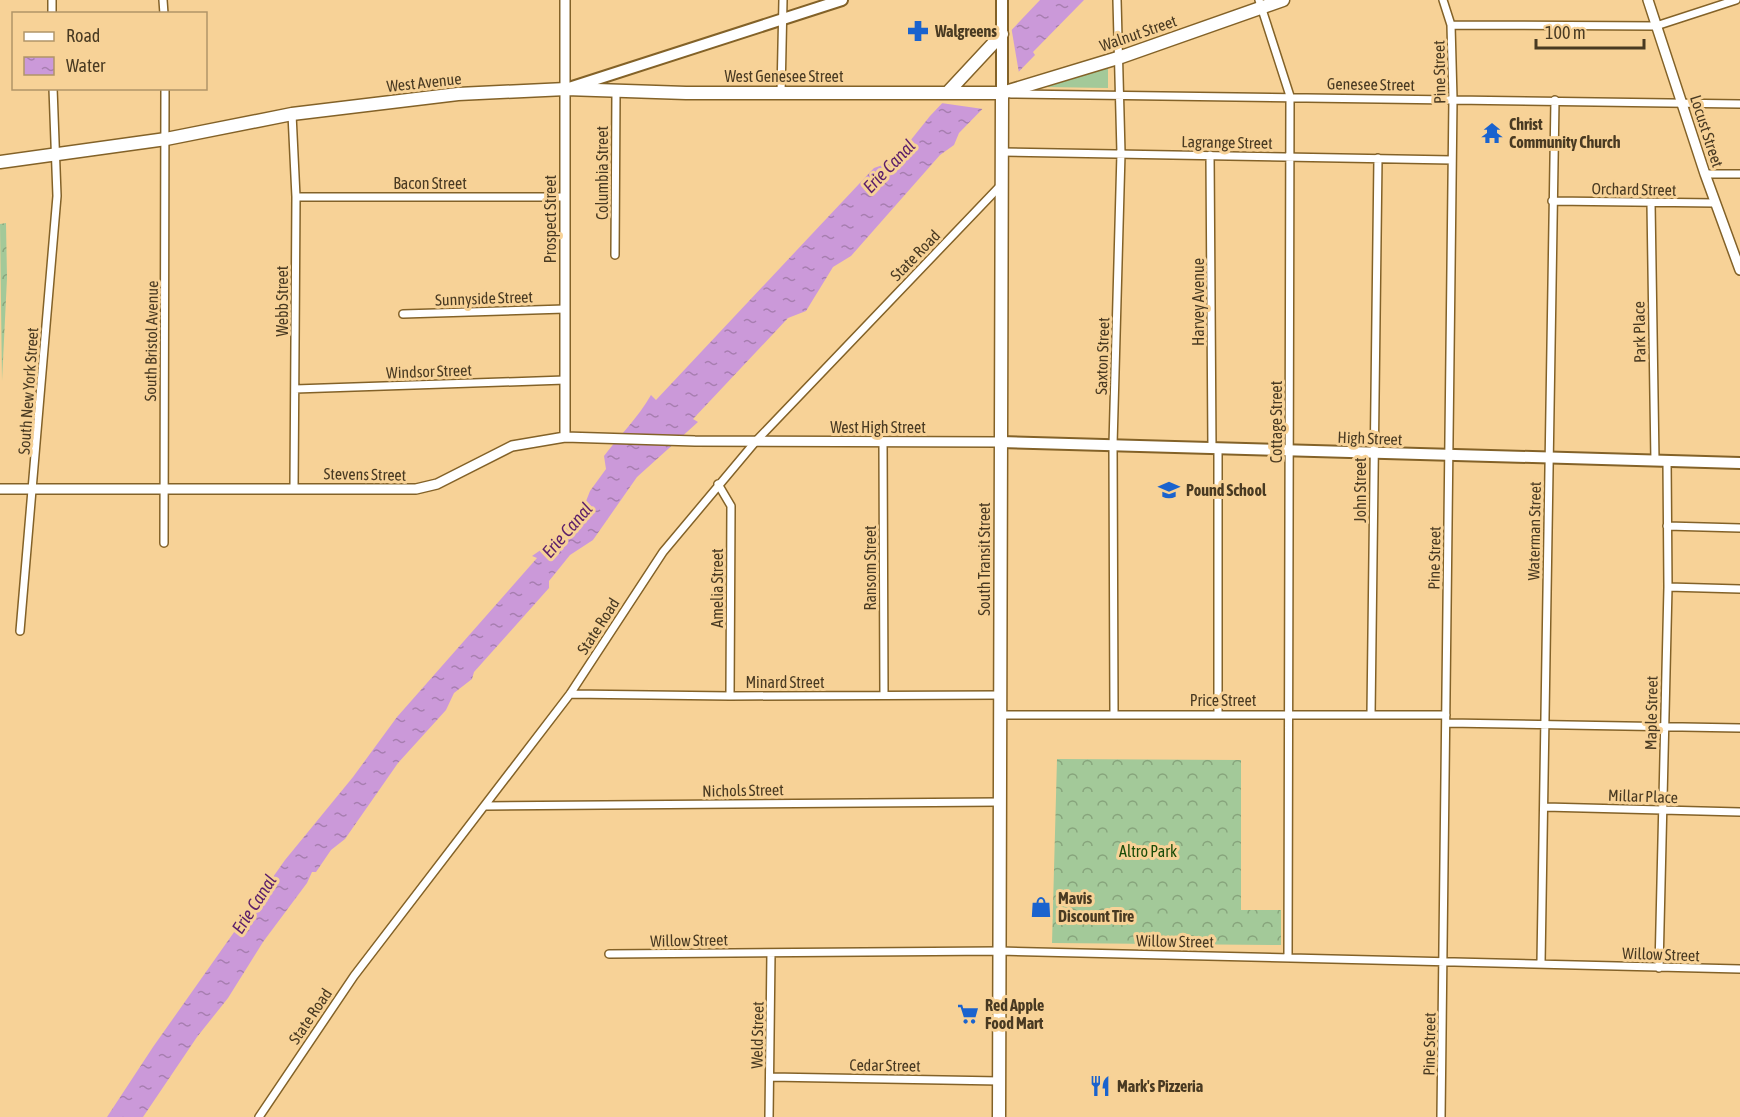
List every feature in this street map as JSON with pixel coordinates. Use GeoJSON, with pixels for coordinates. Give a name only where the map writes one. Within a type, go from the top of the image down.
{"type":"FeatureCollection","features":[{"type":"Feature","properties":{"kind":"highway","name":"Walnut Street"},"geometry":{"type":"LineString","coordinates":[[1001,92],[1121,57],[1260,4],[1283,0]]}},
{"type":"Feature","properties":{"kind":"highway"},"geometry":{"type":"LineString","coordinates":[[943,92],[1002,29]]}},
{"type":"Feature","properties":{"kind":"highway","name":"West Genesee Street"},"geometry":{"type":"LineString","coordinates":[[566,89],[616,92],[1001,92]]}},
{"type":"Feature","properties":{"kind":"highway","name":"West Avenue"},"geometry":{"type":"LineString","coordinates":[[0,162],[166,139],[292,114],[458,94],[566,89]]}},
{"type":"Feature","properties":{"kind":"highway","name":"South Transit Street"},"geometry":{"type":"LineString","coordinates":[[999,1117],[1001,92]]}},
{"type":"Feature","properties":{"kind":"main road","name":"West Avenue"},"geometry":{"type":"LineString","coordinates":[[566,89],[842,0]]}},
{"type":"Feature","properties":{"kind":"main road","name":"South Transit Street"},"geometry":{"type":"LineString","coordinates":[[1001,92],[1002,0]]}},
{"type":"Feature","properties":{"kind":"main road","name":"High Street"},"geometry":{"type":"LineString","coordinates":[[999,442],[1740,463]]}},
{"type":"Feature","properties":{"kind":"street","name":"Prospect Street"},"geometry":{"type":"LineString","coordinates":[[565,0],[565,437]]}},
{"type":"Feature","properties":{"kind":"street"},"geometry":{"type":"LineString","coordinates":[[781,93],[783,0]]}},
{"type":"Feature","properties":{"kind":"street","name":"Saxton Street"},"geometry":{"type":"LineString","coordinates":[[1114,713],[1113,445],[1122,153],[1121,57],[1117,0]]}},
{"type":"Feature","properties":{"kind":"street","name":"Pine Street"},"geometry":{"type":"LineString","coordinates":[[1441,1117],[1453,99],[1451,25],[1443,0]]}},
{"type":"Feature","properties":{"kind":"street","name":"Locust Street"},"geometry":{"type":"LineString","coordinates":[[1648,0],[1705,174],[1736,247],[1740,270]]}},
{"type":"Feature","properties":{"kind":"street"},"geometry":{"type":"LineString","coordinates":[[1451,25],[1656,26],[1736,0]]}},
{"type":"Feature","properties":{"kind":"street","name":"Cottage Street"},"geometry":{"type":"LineString","coordinates":[[1260,4],[1290,96],[1288,156],[1290,451],[1288,957]]}},
{"type":"Feature","properties":{"kind":"street","name":"South New York Street"},"geometry":{"type":"LineString","coordinates":[[20,631],[34,489],[57,196],[53,90]]}},
{"type":"Feature","properties":{"kind":"street","name":"South Bristol Avenue"},"geometry":{"type":"LineString","coordinates":[[164,543],[165,90]]}},
{"type":"Feature","properties":{"kind":"street","name":"Columbia Street"},"geometry":{"type":"LineString","coordinates":[[615,255],[616,92]]}},
{"type":"Feature","properties":{"kind":"street","name":"Genesee Street"},"geometry":{"type":"LineString","coordinates":[[1001,92],[1121,96],[1290,96],[1740,104]]}},
{"type":"Feature","properties":{"kind":"street","name":"Waterman Street"},"geometry":{"type":"LineString","coordinates":[[1541,963],[1555,100]]}},
{"type":"Feature","properties":{"kind":"street","name":"Webb Street"},"geometry":{"type":"LineString","coordinates":[[292,114],[296,197],[294,488]]}},
{"type":"Feature","properties":{"kind":"street","name":"Lagrange Street"},"geometry":{"type":"LineString","coordinates":[[1002,152],[1452,160]]}},
{"type":"Feature","properties":{"kind":"street","name":"Harvey Avenue"},"geometry":{"type":"LineString","coordinates":[[1210,155],[1218,714]]}},
{"type":"Feature","properties":{"kind":"street","name":"John Street"},"geometry":{"type":"LineString","coordinates":[[1371,715],[1378,158]]}},
{"type":"Feature","properties":{"kind":"street"},"geometry":{"type":"LineString","coordinates":[[1705,174],[1740,174]]}},
{"type":"Feature","properties":{"kind":"street","name":"State Road"},"geometry":{"type":"LineString","coordinates":[[259,1117],[354,976],[570,694],[663,552],[718,483],[756,441],[1002,184]]}},
{"type":"Feature","properties":{"kind":"street","name":"Bacon Street"},"geometry":{"type":"LineString","coordinates":[[296,197],[565,197]]}},
{"type":"Feature","properties":{"kind":"street","name":"Orchard Street"},"geometry":{"type":"LineString","coordinates":[[1552,201],[1715,202]]}},
{"type":"Feature","properties":{"kind":"street","name":"Park Place"},"geometry":{"type":"LineString","coordinates":[[1651,203],[1655,461]]}},
{"type":"Feature","properties":{"kind":"street","name":"Sunnyside Street"},"geometry":{"type":"LineString","coordinates":[[403,314],[565,309]]}},
{"type":"Feature","properties":{"kind":"street","name":"Windsor Street"},"geometry":{"type":"LineString","coordinates":[[295,389],[565,381]]}},
{"type":"Feature","properties":{"kind":"street","name":"Stevens Street"},"geometry":{"type":"LineString","coordinates":[[0,489],[416,489],[437,484],[512,446],[565,437],[756,441]]}},
{"type":"Feature","properties":{"kind":"street","name":"West High Street"},"geometry":{"type":"LineString","coordinates":[[756,441],[999,442]]}},
{"type":"Feature","properties":{"kind":"street","name":"Ransom Street"},"geometry":{"type":"LineString","coordinates":[[883,442],[884,695]]}},
{"type":"Feature","properties":{"kind":"street","name":"Maple Street"},"geometry":{"type":"LineString","coordinates":[[1659,968],[1668,587],[1667,460]]}},
{"type":"Feature","properties":{"kind":"street","name":"Amelia Street"},"geometry":{"type":"LineString","coordinates":[[718,483],[731,506],[730,696]]}},
{"type":"Feature","properties":{"kind":"street"},"geometry":{"type":"LineString","coordinates":[[1667,526],[1740,528]]}},
{"type":"Feature","properties":{"kind":"street"},"geometry":{"type":"LineString","coordinates":[[1668,587],[1740,589]]}},
{"type":"Feature","properties":{"kind":"street","name":"Minard Street"},"geometry":{"type":"LineString","coordinates":[[570,694],[1001,695]]}},
{"type":"Feature","properties":{"kind":"street","name":"Price Street"},"geometry":{"type":"LineString","coordinates":[[1000,715],[1114,713],[1371,715],[1546,724],[1740,728]]}},
{"type":"Feature","properties":{"kind":"street","name":"Nichols Street"},"geometry":{"type":"LineString","coordinates":[[485,806],[1000,802]]}},
{"type":"Feature","properties":{"kind":"street","name":"Millar Place"},"geometry":{"type":"LineString","coordinates":[[1545,807],[1740,812]]}},
{"type":"Feature","properties":{"kind":"street","name":"Willow Street"},"geometry":{"type":"LineString","coordinates":[[609,954],[1000,951],[1740,969]]}},
{"type":"Feature","properties":{"kind":"street","name":"Weld Street"},"geometry":{"type":"LineString","coordinates":[[769,1117],[771,953]]}},
{"type":"Feature","properties":{"kind":"street","name":"Cedar Street"},"geometry":{"type":"LineString","coordinates":[[770,1077],[999,1081]]}},
{"type":"Feature","properties":{"kind":"green space"},"geometry":{"type":"Polygon","coordinates":[[[1108,68],[1108,88],[1045,87],[1045,84],[1108,68]]]}},
{"type":"Feature","properties":{"kind":"green space"},"geometry":{"type":"Polygon","coordinates":[[[6,223],[7,278],[2,381],[0,224],[6,223]]]}},
{"type":"Feature","properties":{"kind":"green space","name":"Altro Park"},"geometry":{"type":"Polygon","coordinates":[[[1057,759],[1241,760],[1241,910],[1281,910],[1281,945],[1052,943],[1057,759]]]}},
{"type":"Feature","properties":{"kind":"water","name":"Erie Canal"},"geometry":{"type":"Polygon","coordinates":[[[1040,0],[1084,0],[1033,52],[1035,55],[959,133],[954,145],[940,155],[851,256],[833,267],[806,311],[788,318],[693,419],[698,422],[637,477],[593,540],[570,555],[549,581],[549,588],[474,672],[472,679],[454,693],[446,710],[398,763],[345,839],[331,850],[316,872],[312,872],[307,883],[263,942],[228,998],[197,1037],[143,1117],[107,1117],[153,1047],[285,860],[353,777],[397,717],[537,558],[532,556],[558,538],[561,529],[581,514],[590,491],[606,469],[604,456],[635,419],[651,395],[656,400],[874,168],[894,161],[930,116],[1040,0]]]}},
{"type":"Feature","properties":{"kind":"pier"},"geometry":{"type":"Polygon","coordinates":[[[1011,26],[1019,73],[983,109],[941,103],[1011,26]]]}},
{"type":"Feature","properties":{"kind":"place","name":"Walgreens"},"geometry":{"type":"Point","coordinates":[918,31]}},
{"type":"Feature","properties":{"kind":"place","name":"Christ Community Church"},"geometry":{"type":"Point","coordinates":[1492,133]}},
{"type":"Feature","properties":{"kind":"place","name":"Pound School"},"geometry":{"type":"Point","coordinates":[1169,490]}},
{"type":"Feature","properties":{"kind":"place","name":"Mavis Discount Tire"},"geometry":{"type":"Point","coordinates":[1041,907]}},
{"type":"Feature","properties":{"kind":"place","name":"Red Apple Food Mart"},"geometry":{"type":"Point","coordinates":[968,1014]}},
{"type":"Feature","properties":{"kind":"place","name":"Mark's Pizzeria"},"geometry":{"type":"Point","coordinates":[1100,1086]}}]}
